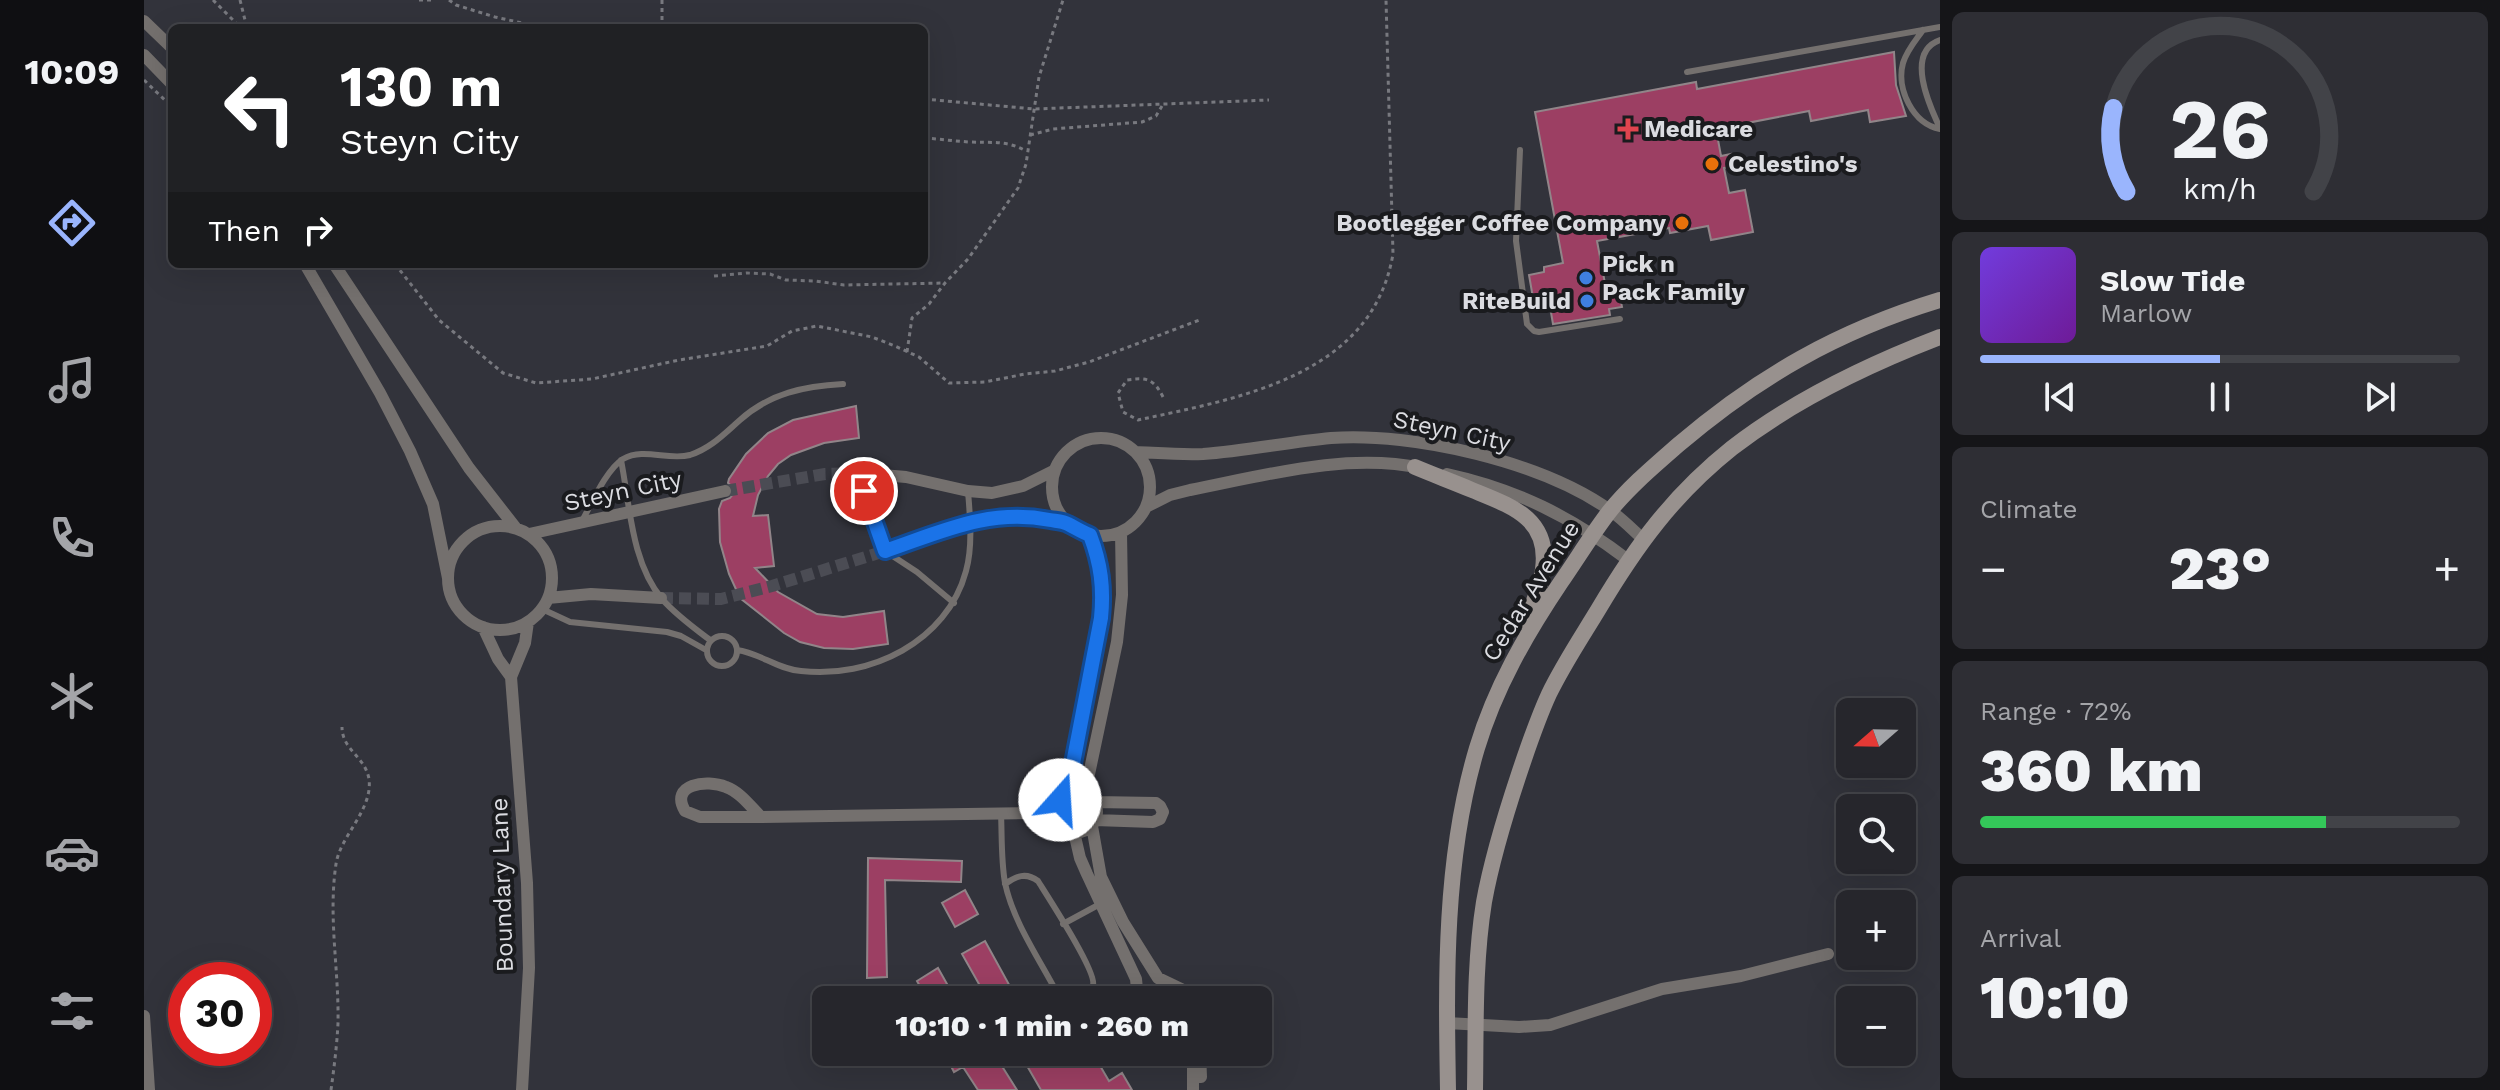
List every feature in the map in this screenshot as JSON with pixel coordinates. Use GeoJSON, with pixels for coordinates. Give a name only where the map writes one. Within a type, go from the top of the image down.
{"type":"FeatureCollection","features":[{"type":"Feature","properties":{"kind":"main road","name":"Cedar Avenue"},"geometry":{"type":"LineString","coordinates":[[1448,1090],[1451,891],[1457,841],[1477,747],[1510,664],[1534,622],[1611,510],[1654,465],[1694,432],[1776,371],[1812,350],[1861,327],[1940,300]]}},
{"type":"Feature","properties":{"kind":"main road"},"geometry":{"type":"LineString","coordinates":[[1475,1090],[1478,959],[1484,904],[1497,838],[1549,694],[1628,560],[1694,481],[1732,448],[1778,415],[1898,353],[1940,337]]}},
{"type":"Feature","properties":{"kind":"main road"},"geometry":{"type":"LineString","coordinates":[[1415,467],[1512,506],[1524,515],[1539,536],[1544,555],[1541,581],[1510,664]]}},
{"type":"Feature","properties":{"kind":"street"},"geometry":{"type":"LineString","coordinates":[[144,21],[168,44]]}},
{"type":"Feature","properties":{"kind":"street"},"geometry":{"type":"LineString","coordinates":[[144,55],[168,80]]}},
{"type":"Feature","properties":{"kind":"street"},"geometry":{"type":"LineString","coordinates":[[307,268],[373,380],[410,451],[433,504],[451,594],[458,608],[483,627],[506,630],[528,622],[545,604],[552,580],[550,563],[542,546],[515,527],[499,525],[483,528],[469,536],[454,555],[448,578]]}},
{"type":"Feature","properties":{"kind":"street"},"geometry":{"type":"LineString","coordinates":[[337,268],[469,468],[515,527]]}},
{"type":"Feature","properties":{"kind":"street","name":"Steyn City"},"geometry":{"type":"LineString","coordinates":[[1136,452],[1203,454],[1356,437],[1415,441],[1509,463],[1552,480],[1611,510],[1643,539]]}},
{"type":"Feature","properties":{"kind":"street"},"geometry":{"type":"LineString","coordinates":[[1090,438],[1107,438],[1122,443],[1136,452],[1144,464],[1150,492],[1146,507],[1131,526],[1121,532],[1106,536],[1078,531],[1060,514],[1052,493],[1055,470],[1063,455],[1075,444],[1090,438]]}},
{"type":"Feature","properties":{"kind":"street","name":"Steyn City"},"geometry":{"type":"LineString","coordinates":[[1146,507],[1170,495],[1276,473],[1378,463],[1415,467],[1472,479],[1508,491],[1568,518],[1628,560]]}},
{"type":"Feature","properties":{"kind":"street"},"geometry":{"type":"LineString","coordinates":[[858,473],[906,477],[968,491],[992,493],[1023,486],[1055,470]]}},
{"type":"Feature","properties":{"kind":"street","name":"Steyn City"},"geometry":{"type":"LineString","coordinates":[[529,534],[725,491]]}},
{"type":"Feature","properties":{"kind":"street"},"geometry":{"type":"LineString","coordinates":[[885,551],[970,523],[1003,516],[1025,515],[1067,523]]}},
{"type":"Feature","properties":{"kind":"street"},"geometry":{"type":"LineString","coordinates":[[1121,532],[1122,595],[1117,642],[1090,798],[1097,808],[1094,823],[1101,877],[1123,922],[1158,978],[1175,986]]}},
{"type":"Feature","properties":{"kind":"street"},"geometry":{"type":"LineString","coordinates":[[1065,795],[1072,792],[1090,798],[1151,802],[1159,804],[1163,812],[1160,819],[1153,822],[1094,823],[1081,832],[1074,832],[1064,828],[1058,812],[1065,795],[1096,646],[1103,595],[1102,570],[1090,535]]}},
{"type":"Feature","properties":{"kind":"street"},"geometry":{"type":"LineString","coordinates":[[545,604],[591,594],[661,598]]}},
{"type":"Feature","properties":{"kind":"street","name":"Boundary Lane"},"geometry":{"type":"LineString","coordinates":[[522,1090],[529,968],[511,677],[525,643],[528,622]]}},
{"type":"Feature","properties":{"kind":"street","name":"Boundary Lane"},"geometry":{"type":"LineString","coordinates":[[483,627],[498,659],[511,677]]}},
{"type":"Feature","properties":{"kind":"street"},"geometry":{"type":"LineString","coordinates":[[761,817],[738,794],[724,786],[697,784],[682,794],[681,805],[690,814],[700,817],[761,817],[1058,812]]}},
{"type":"Feature","properties":{"kind":"street"},"geometry":{"type":"LineString","coordinates":[[1074,832],[1080,858],[1137,986]]}},
{"type":"Feature","properties":{"kind":"street"},"geometry":{"type":"LineString","coordinates":[[1447,1023],[1519,1027],[1550,1025],[1662,989],[1741,976],[1828,954]]}},
{"type":"Feature","properties":{"kind":"street"},"geometry":{"type":"LineString","coordinates":[[144,1016],[149,1090]]}},
{"type":"Feature","properties":{"kind":"street"},"geometry":{"type":"LineString","coordinates":[[1193,1066],[1193,1090]]}},
{"type":"Feature","properties":{"kind":"street"},"geometry":{"type":"LineString","coordinates":[[1200,1066],[1201,1090]]}},
{"type":"Feature","properties":{"kind":"lane"},"geometry":{"type":"LineString","coordinates":[[1687,72],[1940,27]]}},
{"type":"Feature","properties":{"kind":"lane"},"geometry":{"type":"LineString","coordinates":[[1923,30],[1903,64],[1905,93],[1919,119],[1930,127],[1940,128],[1928,99],[1922,65],[1927,48],[1940,40]]}},
{"type":"Feature","properties":{"kind":"lane"},"geometry":{"type":"LineString","coordinates":[[1520,150],[1516,241],[1527,324],[1539,332],[1620,319]]}},
{"type":"Feature","properties":{"kind":"lane"},"geometry":{"type":"LineString","coordinates":[[582,522],[621,460],[640,454],[676,458],[700,451],[774,397],[814,386],[843,384]]}},
{"type":"Feature","properties":{"kind":"lane"},"geometry":{"type":"LineString","coordinates":[[621,460],[637,548],[646,572],[661,598],[710,640]]}},
{"type":"Feature","properties":{"kind":"lane"},"geometry":{"type":"LineString","coordinates":[[858,473],[885,551],[917,572],[954,603]]}},
{"type":"Feature","properties":{"kind":"lane"},"geometry":{"type":"LineString","coordinates":[[737,650],[753,652],[781,667],[831,672],[881,662],[905,651],[924,636],[954,603],[969,559],[968,491]]}},
{"type":"Feature","properties":{"kind":"lane"},"geometry":{"type":"LineString","coordinates":[[545,604],[570,622],[667,632],[706,650]]}},
{"type":"Feature","properties":{"kind":"lane"},"geometry":{"type":"LineString","coordinates":[[725,636],[733,641],[737,650],[731,663],[722,666],[709,660],[706,650],[710,640],[725,636]]}},
{"type":"Feature","properties":{"kind":"lane"},"geometry":{"type":"LineString","coordinates":[[1001,813],[1005,884],[1016,915],[1056,991],[1062,996],[1075,998],[1087,994],[1094,982],[1089,966],[1038,881],[1027,875],[1005,884]]}},
{"type":"Feature","properties":{"kind":"lane"},"geometry":{"type":"LineString","coordinates":[[1063,924],[1100,904]]}},
{"type":"Feature","properties":{"kind":"path"},"geometry":{"type":"LineString","coordinates":[[213,0],[237,24]]}},
{"type":"Feature","properties":{"kind":"path"},"geometry":{"type":"LineString","coordinates":[[240,0],[246,24]]}},
{"type":"Feature","properties":{"kind":"path"},"geometry":{"type":"LineString","coordinates":[[419,0],[434,0]]}},
{"type":"Feature","properties":{"kind":"path"},"geometry":{"type":"LineString","coordinates":[[449,0],[456,5],[527,24]]}},
{"type":"Feature","properties":{"kind":"path"},"geometry":{"type":"LineString","coordinates":[[662,0],[662,24]]}},
{"type":"Feature","properties":{"kind":"path"},"geometry":{"type":"LineString","coordinates":[[907,352],[912,318],[929,304],[968,259],[1018,188],[1047,50],[1063,0]]}},
{"type":"Feature","properties":{"kind":"path"},"geometry":{"type":"LineString","coordinates":[[1163,397],[1157,385],[1143,377],[1127,380],[1118,393],[1123,412],[1138,420],[1249,393],[1291,378],[1323,361],[1363,323],[1388,281],[1393,254],[1386,0]]}},
{"type":"Feature","properties":{"kind":"path"},"geometry":{"type":"LineString","coordinates":[[144,80],[168,103]]}},
{"type":"Feature","properties":{"kind":"path"},"geometry":{"type":"LineString","coordinates":[[928,99],[1034,109],[1269,100]]}},
{"type":"Feature","properties":{"kind":"path"},"geometry":{"type":"LineString","coordinates":[[1030,135],[1053,129],[1142,122],[1156,116],[1163,104]]}},
{"type":"Feature","properties":{"kind":"path"},"geometry":{"type":"LineString","coordinates":[[928,138],[997,141],[1015,145],[1027,152]]}},
{"type":"Feature","properties":{"kind":"path"},"geometry":{"type":"LineString","coordinates":[[398,268],[439,320],[503,373],[536,383],[592,379],[679,360],[767,346],[792,331],[817,326],[872,337],[919,357],[949,383],[985,382],[1055,371],[1089,362],[1202,319]]}},
{"type":"Feature","properties":{"kind":"path"},"geometry":{"type":"LineString","coordinates":[[714,276],[758,273],[786,280],[844,285],[945,283]]}},
{"type":"Feature","properties":{"kind":"path"},"geometry":{"type":"LineString","coordinates":[[331,1090],[338,1021],[333,936],[336,861],[367,797],[369,781],[364,765],[342,738],[342,727]]}},
{"type":"Feature","properties":{"kind":"building"},"geometry":{"type":"Polygon","coordinates":[[[1894,52],[1896,85],[1906,116],[1870,122],[1868,110],[1811,121],[1809,111],[1716,129],[1721,156],[1731,154],[1733,166],[1724,168],[1729,193],[1745,190],[1753,232],[1711,240],[1708,226],[1670,233],[1669,228],[1597,241],[1607,294],[1619,292],[1622,307],[1609,309],[1610,315],[1553,324],[1548,295],[1533,298],[1529,275],[1544,272],[1544,267],[1563,263],[1535,112],[1696,82],[1697,89],[1894,52]]]}},
{"type":"Feature","properties":{"kind":"building"},"geometry":{"type":"Polygon","coordinates":[[[856,406],[859,438],[824,443],[791,455],[778,464],[758,495],[753,516],[768,515],[774,566],[755,568],[778,592],[817,614],[843,617],[884,611],[888,644],[853,649],[824,648],[800,642],[784,633],[740,598],[720,542],[719,509],[722,501],[733,494],[734,488],[728,483],[729,479],[746,454],[768,433],[793,420],[856,406]]]}},
{"type":"Feature","properties":{"kind":"building"},"geometry":{"type":"Polygon","coordinates":[[[868,858],[962,861],[961,882],[885,880],[887,977],[867,978],[868,858]]]}},
{"type":"Feature","properties":{"kind":"building"},"geometry":{"type":"Polygon","coordinates":[[[965,890],[978,914],[955,927],[942,903],[965,890]]]}},
{"type":"Feature","properties":{"kind":"building"},"geometry":{"type":"Polygon","coordinates":[[[985,941],[1010,986],[980,986],[962,954],[985,941]]]}},
{"type":"Feature","properties":{"kind":"building"},"geometry":{"type":"Polygon","coordinates":[[[938,968],[948,986],[920,986],[917,981],[938,968]]]}},
{"type":"Feature","properties":{"kind":"building"},"geometry":{"type":"Polygon","coordinates":[[[951,1066],[1002,1066],[1017,1090],[978,1090],[963,1067],[954,1072],[951,1066]]]}},
{"type":"Feature","properties":{"kind":"building"},"geometry":{"type":"Polygon","coordinates":[[[1027,1066],[1100,1066],[1109,1081],[1122,1073],[1132,1090],[1041,1090],[1027,1066]]]}},
{"type":"Feature","properties":{"kind":"tunnel"},"geometry":{"type":"LineString","coordinates":[[725,491],[825,474],[858,473]]}},
{"type":"Feature","properties":{"kind":"tunnel"},"geometry":{"type":"LineString","coordinates":[[661,598],[721,599],[885,551]]}},
{"type":"Feature","properties":{"kind":"place","name":"Medicare"},"geometry":{"type":"Point","coordinates":[1628,129]}},
{"type":"Feature","properties":{"kind":"place","name":"Celestino's"},"geometry":{"type":"Point","coordinates":[1712,164]}},
{"type":"Feature","properties":{"kind":"place","name":"Bootlegger Coffee Company"},"geometry":{"type":"Point","coordinates":[1682,223]}},
{"type":"Feature","properties":{"kind":"place","name":"Pick n Pack Family"},"geometry":{"type":"Point","coordinates":[1586,278]}},
{"type":"Feature","properties":{"kind":"place","name":"RiteBuild"},"geometry":{"type":"Point","coordinates":[1587,301]}},
{"type":"Feature","properties":{"kind":"route"},"geometry":{"type":"LineString","coordinates":[[864,491],[885,551],[970,523],[1003,516],[1025,515],[1067,523],[1090,535],[1102,570],[1101,618],[1070,779],[1060,800]]}}]}
